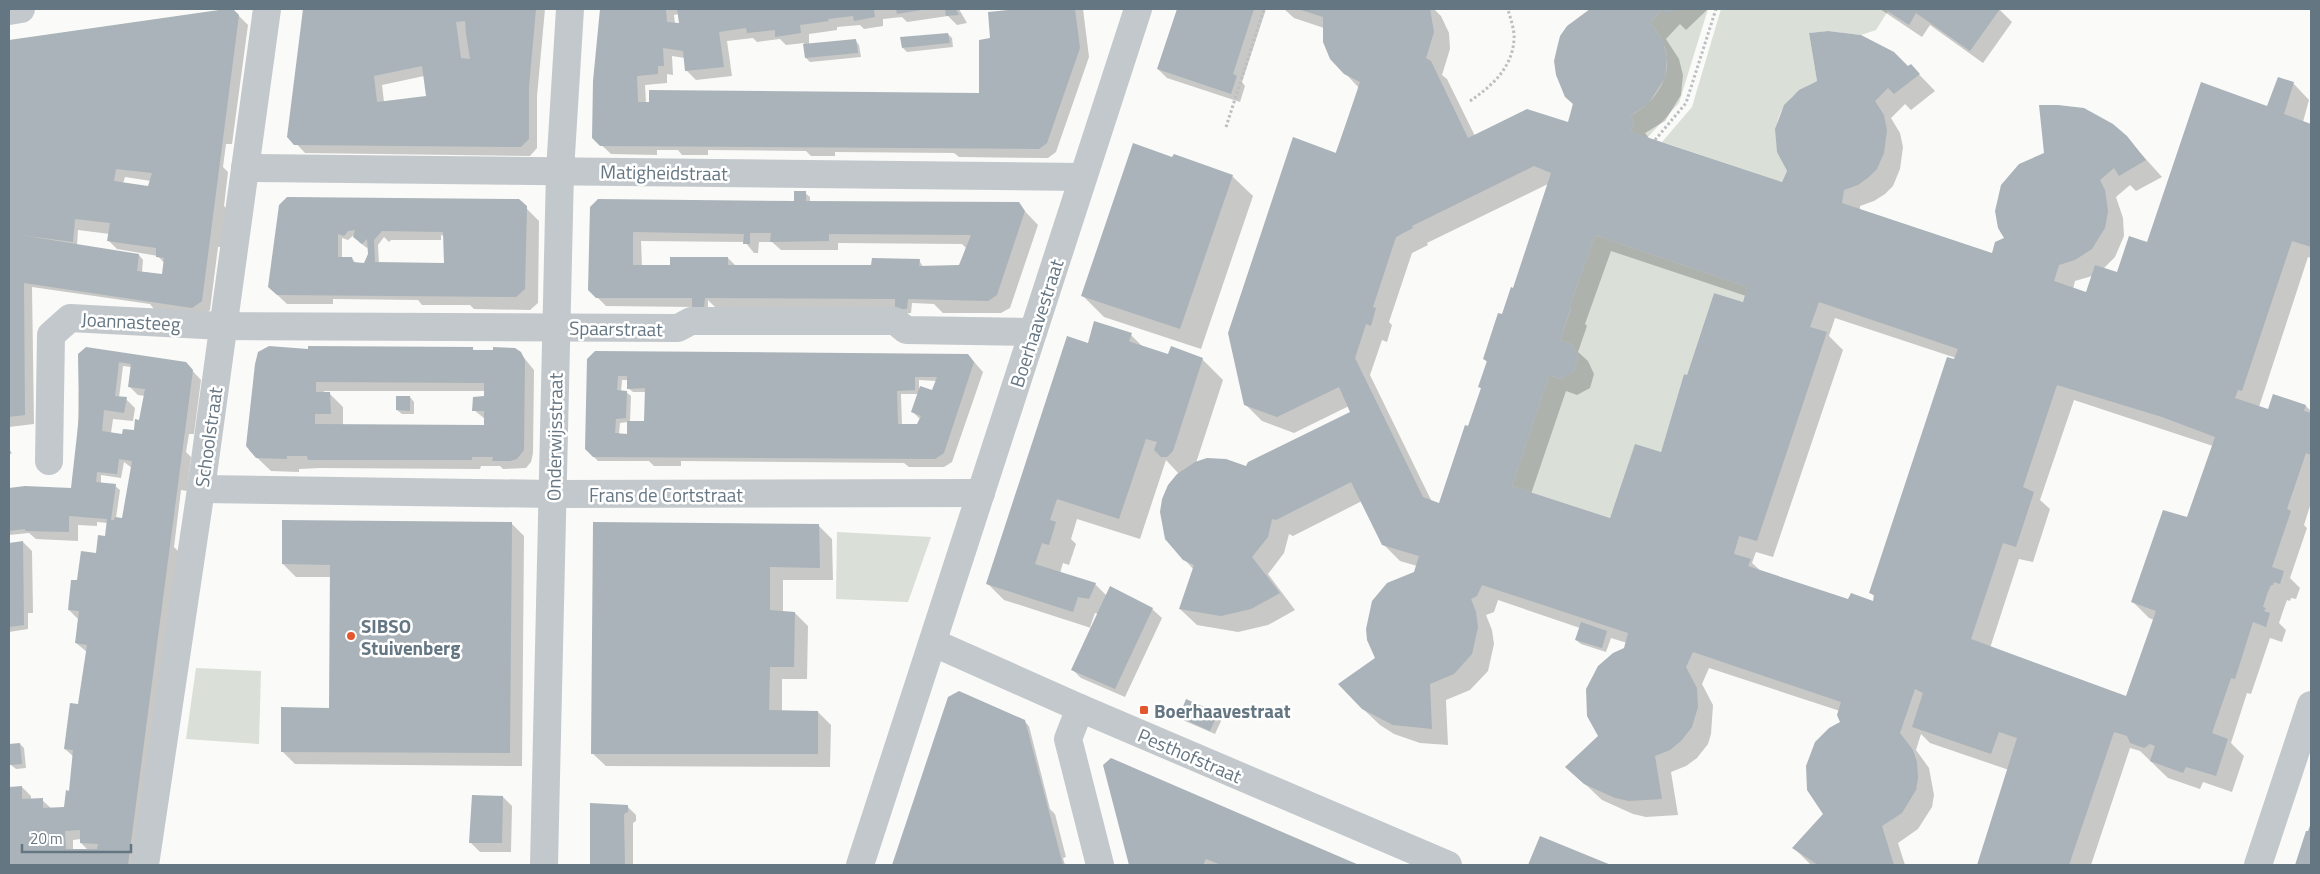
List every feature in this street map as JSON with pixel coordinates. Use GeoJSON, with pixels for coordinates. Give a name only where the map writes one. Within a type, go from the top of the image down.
{"type":"FeatureCollection","features":[{"type":"Feature","properties":{"kind":"street"},"geometry":{"type":"LineString","coordinates":[[9,10],[21,9]]}},
{"type":"Feature","properties":{"kind":"street","name":"Schoolstraat"},"geometry":{"type":"LineString","coordinates":[[145,865],[201,489],[267,9]]}},
{"type":"Feature","properties":{"kind":"street","name":"Onderwijsstraat"},"geometry":{"type":"LineString","coordinates":[[544,865],[560,171],[570,9]]}},
{"type":"Feature","properties":{"kind":"street","name":"Boerhaavestraat"},"geometry":{"type":"LineString","coordinates":[[860,865],[1138,9]]}},
{"type":"Feature","properties":{"kind":"street","name":"Matigheidstraat"},"geometry":{"type":"LineString","coordinates":[[245,168],[1083,177]]}},
{"type":"Feature","properties":{"kind":"street","name":"Joannasteeg"},"geometry":{"type":"LineString","coordinates":[[49,461],[51,335],[70,318],[223,326]]}},
{"type":"Feature","properties":{"kind":"street","name":"Spaarstraat"},"geometry":{"type":"LineString","coordinates":[[223,326],[678,328],[691,321],[895,321],[906,330],[1034,332]]}},
{"type":"Feature","properties":{"kind":"street","name":"Frans de Cortstraat"},"geometry":{"type":"LineString","coordinates":[[201,489],[554,494],[981,493]]}},
{"type":"Feature","properties":{"kind":"street","name":"Pesthofstraat"},"geometry":{"type":"LineString","coordinates":[[934,642],[1080,708],[1448,865]]}},
{"type":"Feature","properties":{"kind":"street"},"geometry":{"type":"LineString","coordinates":[[2258,865],[2311,705]]}},
{"type":"Feature","properties":{"kind":"street"},"geometry":{"type":"LineString","coordinates":[[1080,708],[1068,739],[1100,865]]}},
{"type":"Feature","properties":{"kind":"path"},"geometry":{"type":"LineString","coordinates":[[1226,127],[1264,9]]}},
{"type":"Feature","properties":{"kind":"path"},"geometry":{"type":"LineString","coordinates":[[1470,101],[1491,87],[1508,64],[1515,38],[1508,9]]}},
{"type":"Feature","properties":{"kind":"path"},"geometry":{"type":"LineString","coordinates":[[1655,140],[1686,103],[1716,9]]}},
{"type":"Feature","properties":{"kind":"shaded area"},"geometry":{"type":"Polygon","coordinates":[[[1663,9],[1668,14],[1674,9],[1708,9],[1679,103],[1647,138],[1631,132],[1634,121],[1630,116],[1640,110],[1656,95],[1665,75],[1667,65],[1662,39],[1650,22],[1663,9]]]}},
{"type":"Feature","properties":{"kind":"shaded area"},"geometry":{"type":"Polygon","coordinates":[[[1721,9],[1884,9],[1888,11],[1876,30],[1861,35],[1828,31],[1809,33],[1817,81],[1803,88],[1792,97],[1778,118],[1776,130],[1777,143],[1780,157],[1787,171],[1782,182],[1662,142],[1692,107],[1721,9]]]}},
{"type":"Feature","properties":{"kind":"shaded area"},"geometry":{"type":"Polygon","coordinates":[[[1595,235],[1747,287],[1743,302],[1714,293],[1687,375],[1684,374],[1661,452],[1635,445],[1610,518],[1512,486],[1549,375],[1560,379],[1574,371],[1578,357],[1572,344],[1560,340],[1571,309],[1569,308],[1595,235]]]}},
{"type":"Feature","properties":{"kind":"shaded area"},"geometry":{"type":"Polygon","coordinates":[[[837,532],[931,537],[908,602],[836,599],[837,532]]]}},
{"type":"Feature","properties":{"kind":"shaded area"},"geometry":{"type":"Polygon","coordinates":[[[196,668],[261,671],[259,744],[186,739],[196,668]]]}},
{"type":"Feature","properties":{"kind":"building"},"geometry":{"type":"Polygon","coordinates":[[[226,9],[233,9],[239,15],[202,301],[192,308],[24,283],[25,415],[9,417],[9,40],[226,9]],[[116,169],[114,181],[148,186],[152,173],[116,169]],[[75,219],[73,242],[20,235],[139,254],[137,271],[162,274],[164,258],[156,257],[156,248],[107,241],[110,223],[75,219]]]}},
{"type":"Feature","properties":{"kind":"building"},"geometry":{"type":"Polygon","coordinates":[[[303,9],[536,9],[529,87],[529,139],[521,147],[294,145],[287,137],[303,9]],[[465,21],[456,22],[461,58],[470,59],[466,34],[465,21]],[[422,66],[374,76],[377,102],[426,96],[422,66]]]}},
{"type":"Feature","properties":{"kind":"building"},"geometry":{"type":"Polygon","coordinates":[[[600,9],[666,9],[667,22],[679,23],[677,9],[874,9],[875,17],[854,21],[853,16],[828,19],[829,21],[800,25],[801,33],[775,37],[775,30],[747,33],[746,28],[719,32],[724,67],[685,71],[683,51],[663,48],[664,66],[658,66],[658,74],[637,76],[638,102],[649,102],[649,90],[979,93],[979,40],[990,38],[988,12],[1019,9],[1075,9],[1080,48],[1047,143],[1039,149],[600,146],[592,138],[593,81],[600,9]]]}},
{"type":"Feature","properties":{"kind":"building"},"geometry":{"type":"Polygon","coordinates":[[[896,9],[921,9],[921,10],[897,14],[896,9]]]}},
{"type":"Feature","properties":{"kind":"building"},"geometry":{"type":"Polygon","coordinates":[[[945,9],[956,9],[959,15],[946,16],[945,9]]]}},
{"type":"Feature","properties":{"kind":"building"},"geometry":{"type":"Polygon","coordinates":[[[1177,9],[1254,9],[1233,74],[1237,76],[1231,94],[1157,69],[1177,9]]]}},
{"type":"Feature","properties":{"kind":"building"},"geometry":{"type":"Polygon","coordinates":[[[1298,9],[1430,9],[1434,32],[1426,58],[1431,61],[1468,138],[1527,109],[1568,122],[1573,104],[1565,97],[1556,75],[1554,61],[1560,36],[1567,26],[1590,9],[1663,9],[1650,22],[1663,41],[1667,58],[1665,78],[1648,104],[1630,116],[1634,121],[1631,132],[1782,182],[1787,171],[1777,152],[1775,129],[1784,105],[1799,90],[1817,81],[1809,33],[1828,31],[1861,35],[1894,52],[1908,66],[1911,64],[1920,74],[1894,94],[1888,88],[1875,101],[1884,115],[1887,130],[1884,153],[1877,169],[1869,177],[1858,185],[1844,190],[1842,203],[1992,253],[1995,242],[2004,238],[1998,228],[1995,211],[2001,185],[2019,164],[2044,153],[2039,105],[2084,108],[2113,124],[2127,136],[2146,160],[2119,176],[2114,168],[2100,180],[2105,190],[2108,211],[2105,228],[2092,249],[2075,260],[2059,265],[2054,281],[2086,292],[2095,265],[2117,272],[2129,236],[2147,242],[2201,82],[2267,106],[2278,77],[2294,82],[2284,114],[2311,124],[2311,247],[2292,241],[2242,391],[2238,390],[2235,398],[2268,409],[2273,394],[2306,405],[2304,411],[2311,413],[2311,455],[2306,453],[2287,509],[2291,511],[2272,567],[2284,571],[2280,584],[2274,582],[2267,594],[2263,607],[2266,608],[2264,611],[2270,613],[2266,627],[2253,622],[2235,679],[2231,678],[2212,733],[2228,739],[2216,776],[2186,767],[2183,773],[2150,761],[2155,746],[2150,744],[2144,748],[2130,743],[2127,736],[2114,732],[2069,865],[1977,865],[2017,738],[1999,732],[1991,754],[1912,727],[1923,693],[1915,689],[1900,733],[1913,750],[1917,762],[1918,778],[1916,790],[1902,813],[1882,826],[1894,865],[1818,865],[1792,848],[1823,814],[1807,790],[1806,766],[1815,742],[1829,728],[1840,722],[1837,715],[1841,702],[1693,652],[1686,667],[1697,688],[1698,707],[1692,727],[1681,741],[1670,750],[1655,756],[1662,799],[1629,801],[1615,798],[1584,784],[1565,767],[1598,736],[1587,716],[1586,689],[1598,666],[1613,653],[1624,648],[1628,633],[1482,585],[1477,596],[1471,599],[1476,612],[1478,627],[1472,654],[1454,674],[1430,684],[1432,729],[1393,725],[1362,709],[1338,684],[1375,658],[1367,640],[1366,629],[1372,601],[1387,583],[1414,572],[1419,556],[1382,545],[1351,482],[1276,520],[1272,519],[1268,537],[1252,557],[1280,593],[1251,609],[1221,616],[1179,609],[1194,565],[1183,560],[1165,539],[1160,512],[1162,499],[1168,485],[1177,474],[1195,462],[1207,458],[1226,459],[1246,466],[1248,462],[1350,412],[1339,387],[1277,417],[1244,405],[1228,333],[1293,137],[1336,153],[1360,82],[1344,74],[1330,59],[1323,42],[1323,17],[1298,9]],[[1534,166],[1412,226],[1413,228],[1396,237],[1373,307],[1376,308],[1371,326],[1366,324],[1355,358],[1423,497],[1439,503],[1465,425],[1468,426],[1481,388],[1478,387],[1487,361],[1483,359],[1498,313],[1502,314],[1511,287],[1513,288],[1551,173],[1534,166]],[[1595,235],[1569,308],[1571,308],[1560,340],[1572,344],[1578,357],[1574,371],[1560,379],[1549,375],[1512,486],[1610,518],[1635,444],[1661,452],[1684,374],[1687,375],[1714,293],[1743,302],[1747,287],[1595,235]],[[1819,302],[1810,327],[1827,332],[1757,541],[1739,536],[1734,554],[1751,559],[1748,566],[1848,599],[1851,593],[1873,601],[1874,595],[1869,593],[1947,357],[1954,359],[1958,349],[1819,302]],[[2057,385],[2023,487],[2034,492],[2016,547],[2003,543],[1971,639],[2126,696],[2156,611],[2131,602],[2163,510],[2187,517],[2215,437],[2162,417],[2057,385]]]}},
{"type":"Feature","properties":{"kind":"building"},"geometry":{"type":"Polygon","coordinates":[[[1663,9],[1674,9],[1668,15],[1663,9]]]}},
{"type":"Feature","properties":{"kind":"building"},"geometry":{"type":"Polygon","coordinates":[[[1884,9],[2000,9],[1970,51],[1916,13],[1909,25],[1884,9]]]}},
{"type":"Feature","properties":{"kind":"building"},"geometry":{"type":"Polygon","coordinates":[[[948,33],[950,43],[902,48],[900,37],[948,33]]]}},
{"type":"Feature","properties":{"kind":"building"},"geometry":{"type":"Polygon","coordinates":[[[856,39],[858,53],[805,58],[803,44],[856,39]]]}},
{"type":"Feature","properties":{"kind":"building"},"geometry":{"type":"Polygon","coordinates":[[[1133,143],[1172,157],[1174,154],[1233,175],[1180,329],[1081,296],[1133,143]]]}},
{"type":"Feature","properties":{"kind":"building"},"geometry":{"type":"Polygon","coordinates":[[[794,191],[806,191],[806,201],[1019,202],[1025,211],[997,295],[988,301],[908,299],[907,309],[895,309],[895,299],[705,298],[704,307],[692,307],[692,298],[596,298],[588,290],[590,207],[598,199],[794,201],[794,191]],[[633,232],[633,265],[670,265],[670,257],[728,257],[728,265],[871,265],[872,258],[920,259],[919,266],[959,265],[971,235],[829,234],[829,241],[770,242],[771,233],[750,233],[750,244],[743,244],[744,234],[633,232]]]}},
{"type":"Feature","properties":{"kind":"building"},"geometry":{"type":"Polygon","coordinates":[[[287,197],[519,199],[527,206],[525,289],[516,297],[277,295],[268,287],[279,205],[287,197]],[[355,230],[348,231],[344,236],[338,234],[338,257],[352,257],[353,262],[364,263],[368,254],[367,239],[362,244],[353,237],[355,230]],[[382,231],[374,240],[375,262],[444,263],[443,232],[382,231]]]}},
{"type":"Feature","properties":{"kind":"building"},"geometry":{"type":"Polygon","coordinates":[[[1094,321],[1132,333],[1129,341],[1131,342],[1168,354],[1171,346],[1203,358],[1173,451],[1167,457],[1161,457],[1154,450],[1157,442],[1146,439],[1119,519],[1057,499],[1050,520],[1056,522],[1049,545],[1042,543],[1035,564],[1096,583],[1089,599],[1078,597],[1073,612],[986,584],[1067,336],[1088,343],[1094,321]]]}},
{"type":"Feature","properties":{"kind":"building"},"geometry":{"type":"Polygon","coordinates":[[[269,346],[308,349],[308,346],[473,347],[473,350],[493,350],[493,347],[515,348],[521,352],[525,360],[524,450],[517,459],[510,461],[492,461],[493,457],[472,457],[472,460],[308,460],[307,456],[287,456],[287,459],[256,458],[246,446],[258,352],[269,346]],[[316,382],[316,392],[330,392],[331,414],[315,414],[315,424],[484,425],[484,411],[472,411],[473,397],[484,396],[484,383],[316,382]]]}},
{"type":"Feature","properties":{"kind":"building"},"geometry":{"type":"Polygon","coordinates":[[[86,347],[186,362],[193,370],[128,865],[9,865],[9,787],[22,786],[22,799],[43,798],[43,808],[64,807],[66,790],[69,791],[73,750],[64,749],[70,703],[78,704],[87,645],[75,643],[79,611],[68,610],[71,580],[77,580],[81,551],[96,553],[98,535],[105,536],[107,519],[69,516],[69,532],[25,531],[25,529],[9,531],[9,488],[25,486],[71,488],[79,417],[78,354],[86,347]],[[119,362],[115,396],[127,397],[124,413],[104,410],[102,431],[122,434],[123,429],[134,430],[135,419],[139,420],[145,389],[128,387],[131,364],[119,362]],[[119,459],[117,474],[97,472],[96,482],[116,484],[111,520],[114,520],[115,517],[122,518],[132,461],[119,459]],[[80,830],[65,831],[66,849],[97,849],[98,844],[80,843],[80,830]]]}},
{"type":"Feature","properties":{"kind":"building"},"geometry":{"type":"Polygon","coordinates":[[[595,351],[968,354],[974,362],[944,453],[935,459],[593,457],[585,449],[587,359],[595,351]],[[618,376],[617,390],[627,391],[626,418],[616,419],[615,433],[627,434],[627,421],[644,421],[645,388],[627,389],[627,376],[618,376]],[[915,377],[915,390],[897,391],[898,424],[917,424],[921,416],[911,412],[920,386],[932,390],[937,377],[915,377]]]}},
{"type":"Feature","properties":{"kind":"building"},"geometry":{"type":"Polygon","coordinates":[[[396,396],[410,396],[410,411],[396,410],[396,396]]]}},
{"type":"Feature","properties":{"kind":"building","name":"SIBSO Stuivenberg"},"geometry":{"type":"Polygon","coordinates":[[[282,520],[512,522],[510,753],[281,752],[281,707],[329,708],[330,565],[282,564],[282,520]]]}},
{"type":"Feature","properties":{"kind":"building"},"geometry":{"type":"Polygon","coordinates":[[[593,522],[819,524],[820,568],[770,567],[770,610],[795,612],[794,667],[770,667],[769,710],[818,711],[818,754],[591,754],[593,522]]]}},
{"type":"Feature","properties":{"kind":"building"},"geometry":{"type":"Polygon","coordinates":[[[23,541],[24,625],[9,627],[9,543],[23,541]]]}},
{"type":"Feature","properties":{"kind":"building"},"geometry":{"type":"Polygon","coordinates":[[[1110,586],[1153,608],[1115,689],[1071,670],[1110,586]]]}},
{"type":"Feature","properties":{"kind":"building"},"geometry":{"type":"Polygon","coordinates":[[[1581,622],[1607,631],[1602,648],[1575,640],[1581,622]]]}},
{"type":"Feature","properties":{"kind":"building"},"geometry":{"type":"Polygon","coordinates":[[[959,691],[1025,720],[1063,865],[892,865],[948,697],[959,691]]]}},
{"type":"Feature","properties":{"kind":"building"},"geometry":{"type":"Polygon","coordinates":[[[1186,699],[1218,713],[1210,731],[1179,717],[1186,699]]]}},
{"type":"Feature","properties":{"kind":"building"},"geometry":{"type":"Polygon","coordinates":[[[20,743],[22,764],[10,765],[9,744],[20,743]]]}},
{"type":"Feature","properties":{"kind":"building"},"geometry":{"type":"Polygon","coordinates":[[[1111,758],[1359,865],[1221,865],[1206,859],[1203,865],[1129,865],[1103,765],[1111,758]]]}},
{"type":"Feature","properties":{"kind":"building"},"geometry":{"type":"Polygon","coordinates":[[[472,795],[503,796],[502,843],[469,843],[472,795]]]}},
{"type":"Feature","properties":{"kind":"building"},"geometry":{"type":"Polygon","coordinates":[[[590,803],[628,805],[628,812],[624,814],[625,865],[590,864],[590,803]]]}},
{"type":"Feature","properties":{"kind":"building"},"geometry":{"type":"Polygon","coordinates":[[[2311,823],[2311,865],[2295,865],[2306,831],[2308,831],[2311,823]]]}},
{"type":"Feature","properties":{"kind":"building"},"geometry":{"type":"Polygon","coordinates":[[[1540,836],[1611,865],[1528,865],[1540,836]]]}},
{"type":"Feature","properties":{"kind":"place","name":"SIBSO Stuivenberg"},"geometry":{"type":"Point","coordinates":[351,636]}},
{"type":"Feature","properties":{"kind":"place","name":"Boerhaavestraat"},"geometry":{"type":"Point","coordinates":[1144,710]}}]}
